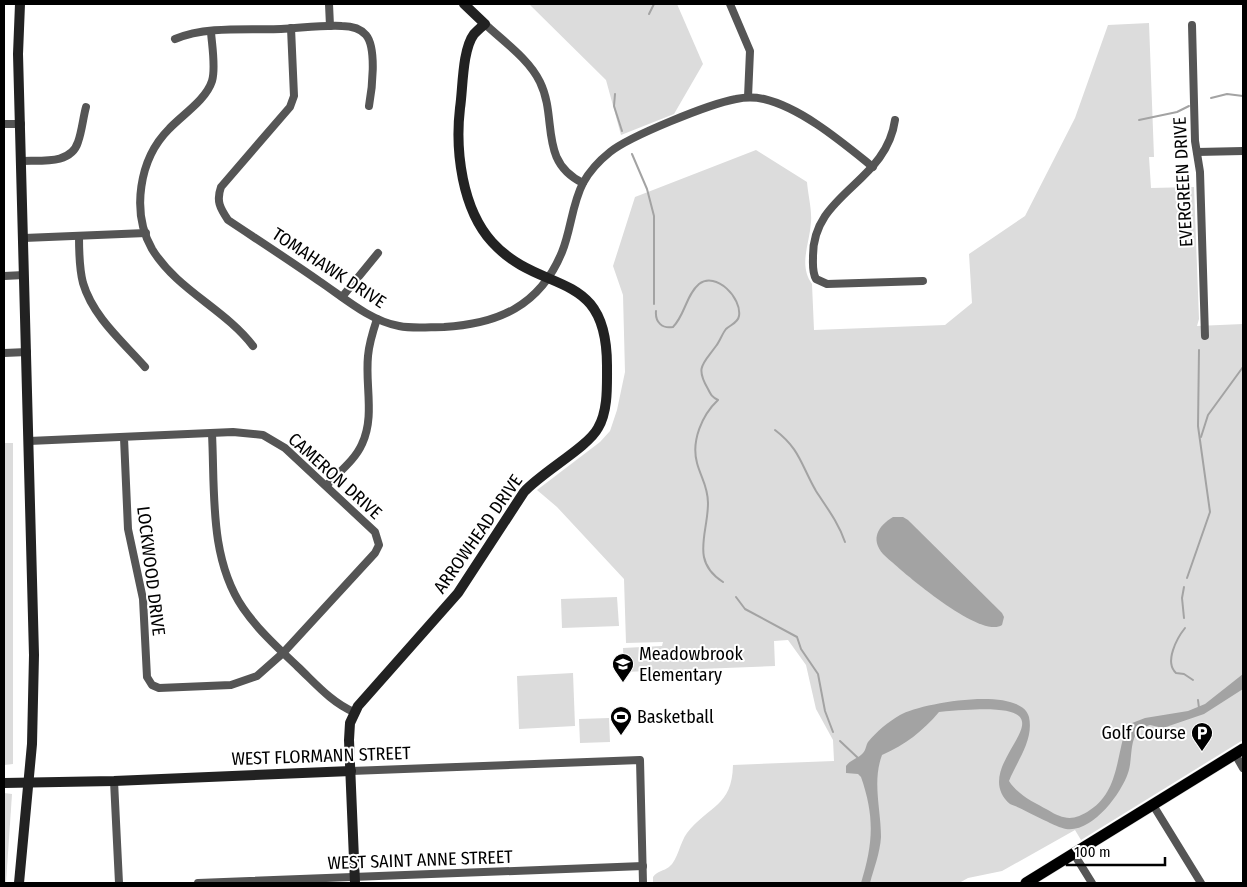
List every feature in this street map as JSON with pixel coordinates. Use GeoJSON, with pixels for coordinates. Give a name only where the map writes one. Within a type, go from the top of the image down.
{"type":"FeatureCollection","features":[{"type":"Feature","properties":{"kind":"main road"},"geometry":{"type":"LineString","coordinates":[[1026,883],[1239,752]]}},
{"type":"Feature","properties":{"kind":"street"},"geometry":{"type":"LineString","coordinates":[[19,883],[29,783],[34,655],[18,54],[20,4]]}},
{"type":"Feature","properties":{"kind":"street"},"geometry":{"type":"LineString","coordinates":[[329,4],[330,26]]}},
{"type":"Feature","properties":{"kind":"street"},"geometry":{"type":"LineString","coordinates":[[464,4],[527,64],[540,82],[546,100],[555,156],[570,177],[583,183]]}},
{"type":"Feature","properties":{"kind":"street"},"geometry":{"type":"LineString","coordinates":[[730,4],[750,51],[748,98]]}},
{"type":"Feature","properties":{"kind":"street","name":"ARROWHEAD DRIVE"},"geometry":{"type":"LineString","coordinates":[[354,712],[369,692],[458,593],[524,492],[545,472],[588,439],[598,428],[604,408],[607,341],[603,325],[595,309],[580,294],[510,256],[493,242],[483,230],[467,195],[460,148],[459,118],[468,47],[474,34],[485,24]]}},
{"type":"Feature","properties":{"kind":"street","name":"EVERGREEN DRIVE"},"geometry":{"type":"LineString","coordinates":[[1192,25],[1205,336]]}},
{"type":"Feature","properties":{"kind":"street"},"geometry":{"type":"LineString","coordinates":[[174,39],[186,34],[211,32],[330,26],[358,29],[367,36],[371,46],[372,86],[369,106]]}},
{"type":"Feature","properties":{"kind":"street","name":"TOMAHAWK DRIVE"},"geometry":{"type":"LineString","coordinates":[[291,28],[294,96],[290,107],[221,187],[217,197],[219,206],[228,220],[342,297],[377,319],[399,326],[432,327],[486,322],[518,308],[535,294],[548,277],[562,253],[583,183],[610,152],[626,142],[720,103],[748,98],[766,100],[797,114],[841,142],[873,167]]}},
{"type":"Feature","properties":{"kind":"street"},"geometry":{"type":"LineString","coordinates":[[211,32],[212,80],[208,90],[166,131],[151,152],[141,186],[140,209],[152,248],[164,266],[183,284],[240,329],[253,346]]}},
{"type":"Feature","properties":{"kind":"street"},"geometry":{"type":"LineString","coordinates":[[22,161],[49,160],[67,156],[78,143],[86,107]]}},
{"type":"Feature","properties":{"kind":"street"},"geometry":{"type":"LineString","coordinates":[[895,120],[890,141],[873,167],[830,207],[816,229],[813,270],[816,279],[829,284],[924,281]]}},
{"type":"Feature","properties":{"kind":"street"},"geometry":{"type":"LineString","coordinates":[[4,124],[21,124]]}},
{"type":"Feature","properties":{"kind":"street"},"geometry":{"type":"LineString","coordinates":[[1197,152],[1243,151]]}},
{"type":"Feature","properties":{"kind":"street"},"geometry":{"type":"LineString","coordinates":[[24,238],[146,233]]}},
{"type":"Feature","properties":{"kind":"street"},"geometry":{"type":"LineString","coordinates":[[79,236],[81,271],[90,300],[107,325],[145,367]]}},
{"type":"Feature","properties":{"kind":"street"},"geometry":{"type":"LineString","coordinates":[[342,297],[378,253]]}},
{"type":"Feature","properties":{"kind":"street"},"geometry":{"type":"LineString","coordinates":[[4,276],[24,275]]}},
{"type":"Feature","properties":{"kind":"street"},"geometry":{"type":"LineString","coordinates":[[327,485],[355,456],[367,432],[369,417],[367,358],[370,340],[377,319]]}},
{"type":"Feature","properties":{"kind":"street"},"geometry":{"type":"LineString","coordinates":[[4,353],[26,352]]}},
{"type":"Feature","properties":{"kind":"street","name":"CAMERON DRIVE"},"geometry":{"type":"LineString","coordinates":[[29,441],[250,433],[268,438],[285,448],[327,485],[375,532],[379,545],[375,553],[283,653]]}},
{"type":"Feature","properties":{"kind":"street"},"geometry":{"type":"LineString","coordinates":[[212,434],[216,532],[224,568],[243,608],[255,624],[283,653],[341,706],[354,712],[350,731],[355,880]]}},
{"type":"Feature","properties":{"kind":"street","name":"LOCKWOOD DRIVE"},"geometry":{"type":"LineString","coordinates":[[124,438],[128,529],[143,599],[147,677],[152,684],[159,688],[238,684],[257,676],[283,653]]}},
{"type":"Feature","properties":{"kind":"street"},"geometry":{"type":"LineString","coordinates":[[1239,752],[1243,768]]}},
{"type":"Feature","properties":{"kind":"street","name":"WEST FLORMANN STREET"},"geometry":{"type":"LineString","coordinates":[[4,783],[114,781],[640,760],[643,866]]}},
{"type":"Feature","properties":{"kind":"street"},"geometry":{"type":"LineString","coordinates":[[114,781],[120,883]]}},
{"type":"Feature","properties":{"kind":"street"},"geometry":{"type":"LineString","coordinates":[[1153,805],[1201,883]]}},
{"type":"Feature","properties":{"kind":"street"},"geometry":{"type":"LineString","coordinates":[[1074,854],[1092,883]]}},
{"type":"Feature","properties":{"kind":"street"},"geometry":{"type":"LineString","coordinates":[[643,866],[644,883]]}},
{"type":"Feature","properties":{"kind":"street","name":"WEST SAINT ANNE STREET"},"geometry":{"type":"LineString","coordinates":[[198,883],[355,880],[643,866]]}},
{"type":"Feature","properties":{"kind":"shaded area"},"geometry":{"type":"Polygon","coordinates":[[[529,4],[677,4],[703,64],[674,114],[621,135],[606,80],[529,4]]]}},
{"type":"Feature","properties":{"kind":"shaded area"},"geometry":{"type":"Polygon","coordinates":[[[1149,23],[1154,157],[1149,157],[1151,188],[1194,187],[1199,319],[1197,326],[1243,324],[1243,740],[1081,840],[1075,830],[1002,871],[968,878],[959,883],[653,883],[655,875],[672,864],[687,833],[724,798],[732,779],[733,765],[834,761],[833,740],[816,709],[806,665],[788,640],[774,641],[775,666],[624,672],[623,648],[662,646],[663,642],[626,643],[624,579],[557,507],[537,490],[600,442],[610,431],[617,410],[625,372],[623,295],[613,266],[635,197],[756,150],[807,182],[811,217],[805,262],[808,277],[812,284],[814,330],[945,325],[972,303],[969,254],[1025,216],[1075,118],[1108,25],[1149,23]]]}},
{"type":"Feature","properties":{"kind":"shaded area"},"geometry":{"type":"Polygon","coordinates":[[[4,443],[13,443],[13,764],[4,765],[4,443]]]}},
{"type":"Feature","properties":{"kind":"shaded area"},"geometry":{"type":"Polygon","coordinates":[[[893,517],[903,517],[908,520],[1002,613],[1004,617],[1002,625],[991,627],[959,613],[922,587],[883,554],[876,538],[883,524],[893,517]]]}},
{"type":"Feature","properties":{"kind":"shaded area"},"geometry":{"type":"Polygon","coordinates":[[[617,597],[619,626],[562,628],[561,599],[617,597]]]}},
{"type":"Feature","properties":{"kind":"shaded area"},"geometry":{"type":"Polygon","coordinates":[[[573,673],[575,726],[519,729],[517,676],[573,673]]]}},
{"type":"Feature","properties":{"kind":"shaded area"},"geometry":{"type":"Polygon","coordinates":[[[1243,674],[1243,689],[1204,714],[1163,728],[1150,725],[1138,732],[1133,740],[1128,773],[1119,791],[1095,819],[1076,829],[1061,828],[1010,804],[999,787],[1001,769],[1019,735],[1022,722],[1014,713],[988,709],[939,712],[913,737],[882,755],[877,785],[881,837],[870,883],[861,883],[870,843],[869,805],[861,777],[858,774],[846,773],[846,766],[863,753],[868,742],[879,730],[900,715],[928,706],[969,700],[990,699],[1022,707],[1029,717],[1029,734],[1024,750],[1009,781],[1021,794],[1037,804],[1059,816],[1069,818],[1079,816],[1090,810],[1106,793],[1112,783],[1127,725],[1145,718],[1188,711],[1205,704],[1243,674]]]}},
{"type":"Feature","properties":{"kind":"shaded area"},"geometry":{"type":"Polygon","coordinates":[[[609,718],[610,742],[580,743],[579,719],[609,718]]]}},
{"type":"Feature","properties":{"kind":"shaded area"},"geometry":{"type":"Polygon","coordinates":[[[4,793],[12,794],[6,883],[4,883],[4,793]]]}},
{"type":"Feature","properties":{"kind":"waterway"},"geometry":{"type":"LineString","coordinates":[[649,14],[654,4]]}},
{"type":"Feature","properties":{"kind":"waterway"},"geometry":{"type":"LineString","coordinates":[[615,94],[614,106],[622,131]]}},
{"type":"Feature","properties":{"kind":"waterway"},"geometry":{"type":"LineString","coordinates":[[1211,98],[1227,94],[1243,96]]}},
{"type":"Feature","properties":{"kind":"waterway"},"geometry":{"type":"LineString","coordinates":[[1139,120],[1177,112],[1189,106]]}},
{"type":"Feature","properties":{"kind":"waterway"},"geometry":{"type":"LineString","coordinates":[[632,154],[647,189],[654,216],[654,304]]}},
{"type":"Feature","properties":{"kind":"waterway"},"geometry":{"type":"LineString","coordinates":[[656,311],[660,324],[666,327],[673,327],[695,289],[699,284],[706,281],[713,281],[726,288],[739,309],[737,320],[726,329],[702,366],[704,382],[712,396],[718,400],[707,413],[699,429],[696,446],[697,463],[708,497],[703,546],[704,556],[713,574],[723,582]]}},
{"type":"Feature","properties":{"kind":"waterway"},"geometry":{"type":"LineString","coordinates":[[1187,578],[1210,512],[1198,426],[1199,350]]}},
{"type":"Feature","properties":{"kind":"waterway"},"geometry":{"type":"LineString","coordinates":[[1201,437],[1208,415],[1243,367]]}},
{"type":"Feature","properties":{"kind":"waterway"},"geometry":{"type":"LineString","coordinates":[[775,430],[795,451],[816,491],[836,522],[845,542]]}},
{"type":"Feature","properties":{"kind":"waterway"},"geometry":{"type":"LineString","coordinates":[[1184,587],[1182,598],[1184,618]]}},
{"type":"Feature","properties":{"kind":"waterway"},"geometry":{"type":"LineString","coordinates":[[736,597],[745,609],[797,637],[801,649],[818,674],[825,711],[833,732]]}},
{"type":"Feature","properties":{"kind":"waterway"},"geometry":{"type":"LineString","coordinates":[[1185,628],[1175,644],[1171,663],[1176,673],[1184,674],[1193,680]]}},
{"type":"Feature","properties":{"kind":"waterway"},"geometry":{"type":"LineString","coordinates":[[1198,700],[1199,708]]}},
{"type":"Feature","properties":{"kind":"waterway"},"geometry":{"type":"LineString","coordinates":[[840,741],[858,758]]}},
{"type":"Feature","properties":{"kind":"place","name":"Meadowbrook Elementary"},"geometry":{"type":"Point","coordinates":[623,683]}},
{"type":"Feature","properties":{"kind":"place","name":"Basketball"},"geometry":{"type":"Point","coordinates":[621,736]}},
{"type":"Feature","properties":{"kind":"place","name":"Golf Course"},"geometry":{"type":"Point","coordinates":[1202,752]}}]}
